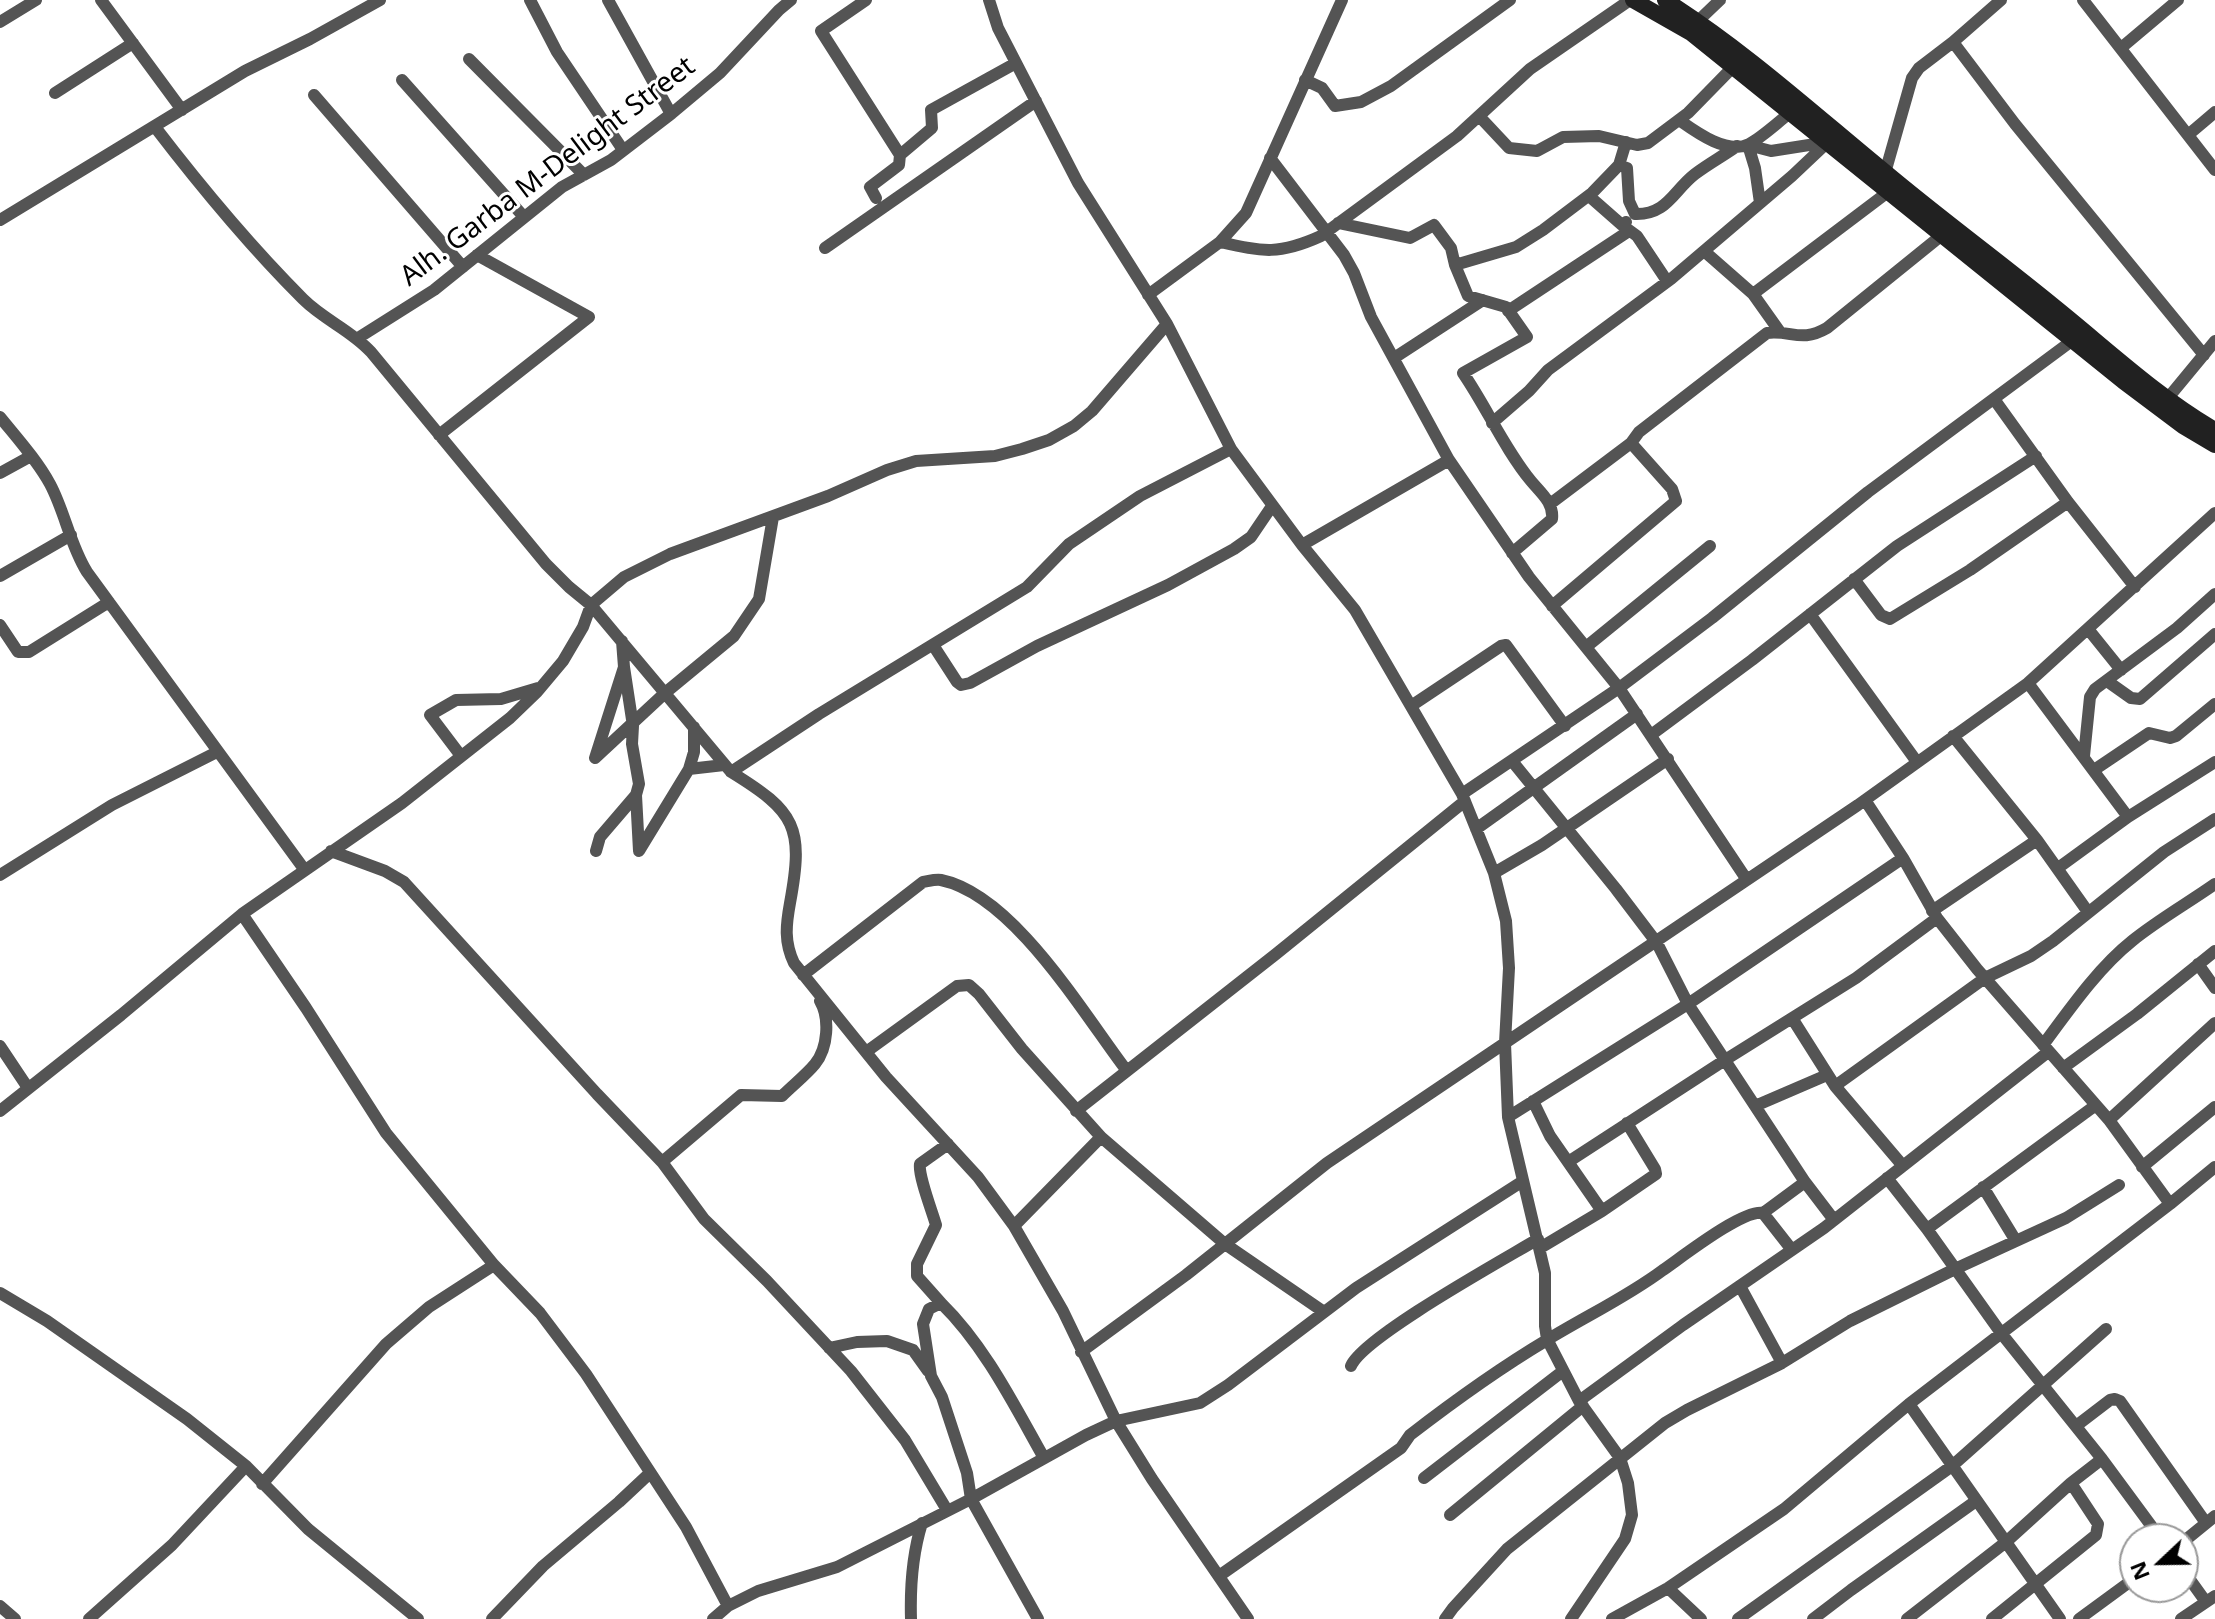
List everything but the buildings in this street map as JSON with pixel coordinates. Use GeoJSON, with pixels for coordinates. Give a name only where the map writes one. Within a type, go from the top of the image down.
{"type":"FeatureCollection","features":[{"type":"Feature","properties":{"kind":"main road"},"geometry":{"type":"LineString","coordinates":[[1631,0],[1691,33],[2158,408],[2215,445]]}},
{"type":"Feature","properties":{"kind":"main road"},"geometry":{"type":"LineString","coordinates":[[1665,0],[1698,21],[1800,100],[1885,173],[2168,398],[2215,430]]}},
{"type":"Feature","properties":{"kind":"street"},"geometry":{"type":"LineString","coordinates":[[0,22],[36,0]]}},
{"type":"Feature","properties":{"kind":"street"},"geometry":{"type":"LineString","coordinates":[[101,0],[182,110]]}},
{"type":"Feature","properties":{"kind":"street"},"geometry":{"type":"LineString","coordinates":[[530,0],[557,52],[623,150]]}},
{"type":"Feature","properties":{"kind":"street"},"geometry":{"type":"LineString","coordinates":[[608,0],[671,114]]}},
{"type":"Feature","properties":{"kind":"street","name":"Alh. Garba M-Delight Street"},"geometry":{"type":"LineString","coordinates":[[358,338],[434,290],[562,187],[623,150],[671,114],[720,73],[776,5],[791,0]]}},
{"type":"Feature","properties":{"kind":"street"},"geometry":{"type":"LineString","coordinates":[[866,0],[821,31],[900,155],[899,165],[870,187],[876,198]]}},
{"type":"Feature","properties":{"kind":"street"},"geometry":{"type":"LineString","coordinates":[[989,0],[998,28],[1078,183],[1167,324],[1231,449],[1355,610],[1463,797],[1494,873],[1506,921],[1509,968],[1505,1043],[1508,1117],[1545,1273],[1547,1339],[1581,1404],[1620,1458],[1628,1483],[1632,1515],[1625,1539],[1571,1619]]}},
{"type":"Feature","properties":{"kind":"street"},"geometry":{"type":"LineString","coordinates":[[1148,295],[1220,242],[1246,213],[1342,0]]}},
{"type":"Feature","properties":{"kind":"street"},"geometry":{"type":"LineString","coordinates":[[1305,80],[1322,88],[1335,106],[1361,102],[1391,86],[1510,0]]}},
{"type":"Feature","properties":{"kind":"street"},"geometry":{"type":"LineString","coordinates":[[1220,242],[1278,251],[1300,246],[1326,232],[1457,136],[1530,69],[1631,0]]}},
{"type":"Feature","properties":{"kind":"street"},"geometry":{"type":"LineString","coordinates":[[1698,21],[1720,0]]}},
{"type":"Feature","properties":{"kind":"street"},"geometry":{"type":"LineString","coordinates":[[1885,173],[1912,78],[1919,68],[2001,0]]}},
{"type":"Feature","properties":{"kind":"street"},"geometry":{"type":"LineString","coordinates":[[2083,0],[2215,170]]}},
{"type":"Feature","properties":{"kind":"street"},"geometry":{"type":"LineString","coordinates":[[2121,48],[2178,0]]}},
{"type":"Feature","properties":{"kind":"street"},"geometry":{"type":"LineString","coordinates":[[0,220],[245,71],[374,1]]}},
{"type":"Feature","properties":{"kind":"street"},"geometry":{"type":"LineString","coordinates":[[1953,42],[2015,124],[2204,355]]}},
{"type":"Feature","properties":{"kind":"street"},"geometry":{"type":"LineString","coordinates":[[55,93],[133,43]]}},
{"type":"Feature","properties":{"kind":"street"},"geometry":{"type":"LineString","coordinates":[[469,59],[584,175]]}},
{"type":"Feature","properties":{"kind":"street"},"geometry":{"type":"LineString","coordinates":[[900,155],[932,128],[931,110],[1016,63]]}},
{"type":"Feature","properties":{"kind":"street"},"geometry":{"type":"LineString","coordinates":[[1479,116],[1509,148],[1537,151],[1563,137],[1599,136],[1637,145],[1648,143],[1688,113],[1733,67]]}},
{"type":"Feature","properties":{"kind":"street"},"geometry":{"type":"LineString","coordinates":[[402,80],[524,217]]}},
{"type":"Feature","properties":{"kind":"street"},"geometry":{"type":"LineString","coordinates":[[314,95],[463,267]]}},
{"type":"Feature","properties":{"kind":"street"},"geometry":{"type":"LineString","coordinates":[[825,248],[1036,101]]}},
{"type":"Feature","properties":{"kind":"street"},"geometry":{"type":"LineString","coordinates":[[2188,135],[2215,112]]}},
{"type":"Feature","properties":{"kind":"street"},"geometry":{"type":"LineString","coordinates":[[1635,214],[1649,214],[1659,208],[1695,174],[1790,113]]}},
{"type":"Feature","properties":{"kind":"street"},"geometry":{"type":"LineString","coordinates":[[1679,120],[1704,137],[1731,147],[1771,151],[1828,142]]}},
{"type":"Feature","properties":{"kind":"street"},"geometry":{"type":"LineString","coordinates":[[155,127],[222,213],[306,302],[358,338],[546,564],[591,605],[728,768],[784,811],[792,827],[795,845],[795,878],[786,928],[787,949],[794,963],[886,1077],[978,1177],[1014,1226],[1063,1311],[1116,1421],[1248,1619]]}},
{"type":"Feature","properties":{"kind":"street"},"geometry":{"type":"LineString","coordinates":[[1455,265],[1516,247],[1543,230],[1589,196],[1619,165],[1626,142]]}},
{"type":"Feature","properties":{"kind":"street"},"geometry":{"type":"LineString","coordinates":[[1492,423],[1548,370],[1704,251],[1828,142]]}},
{"type":"Feature","properties":{"kind":"street"},"geometry":{"type":"LineString","coordinates":[[1742,146],[1755,168],[1760,203]]}},
{"type":"Feature","properties":{"kind":"street"},"geometry":{"type":"LineString","coordinates":[[1270,158],[1344,255],[1371,317],[1449,460],[1512,553],[1619,688],[1747,880]]}},
{"type":"Feature","properties":{"kind":"street"},"geometry":{"type":"LineString","coordinates":[[1619,165],[1627,168],[1629,201],[1635,214]]}},
{"type":"Feature","properties":{"kind":"street"},"geometry":{"type":"LineString","coordinates":[[1753,294],[1888,192]]}},
{"type":"Feature","properties":{"kind":"street"},"geometry":{"type":"LineString","coordinates":[[1589,196],[1637,236],[1667,281]]}},
{"type":"Feature","properties":{"kind":"street"},"geometry":{"type":"LineString","coordinates":[[1508,311],[1625,228],[1635,214]]}},
{"type":"Feature","properties":{"kind":"street"},"geometry":{"type":"LineString","coordinates":[[1338,223],[1410,238],[1434,225],[1451,248],[1468,296],[1506,307],[1527,337],[1463,373],[1492,423],[1553,512],[1552,519],[1512,553]]}},
{"type":"Feature","properties":{"kind":"street"},"geometry":{"type":"LineString","coordinates":[[1550,504],[1631,443],[1639,432],[1746,347],[1767,333],[1780,332],[1796,337],[1815,335],[1942,235]]}},
{"type":"Feature","properties":{"kind":"street"},"geometry":{"type":"LineString","coordinates":[[1704,251],[1753,294],[1780,332]]}},
{"type":"Feature","properties":{"kind":"street"},"geometry":{"type":"LineString","coordinates":[[439,435],[589,317],[477,255]]}},
{"type":"Feature","properties":{"kind":"street"},"geometry":{"type":"LineString","coordinates":[[1394,358],[1483,300]]}},
{"type":"Feature","properties":{"kind":"street"},"geometry":{"type":"LineString","coordinates":[[0,1111],[242,914],[402,803],[510,718],[563,661],[583,627],[591,605],[636,569],[828,496],[887,470],[916,461],[995,456],[1049,440],[1092,411],[1167,324]]}},
{"type":"Feature","properties":{"kind":"street"},"geometry":{"type":"LineString","coordinates":[[1076,1111],[1276,954],[1463,797],[1619,688],[1724,609],[1868,492],[2073,340]]}},
{"type":"Feature","properties":{"kind":"street"},"geometry":{"type":"LineString","coordinates":[[2168,398],[2215,341]]}},
{"type":"Feature","properties":{"kind":"street"},"geometry":{"type":"LineString","coordinates":[[1994,399],[2068,502],[2135,587]]}},
{"type":"Feature","properties":{"kind":"street"},"geometry":{"type":"LineString","coordinates":[[0,417],[48,481],[78,556],[304,869]]}},
{"type":"Feature","properties":{"kind":"street"},"geometry":{"type":"LineString","coordinates":[[1552,606],[1676,501],[1672,489],[1631,443]]}},
{"type":"Feature","properties":{"kind":"street"},"geometry":{"type":"LineString","coordinates":[[689,769],[728,768],[1027,587],[1069,544],[1140,496],[1231,449]]}},
{"type":"Feature","properties":{"kind":"street"},"geometry":{"type":"LineString","coordinates":[[0,473],[31,456]]}},
{"type":"Feature","properties":{"kind":"street"},"geometry":{"type":"LineString","coordinates":[[1651,735],[1897,546],[2036,456]]}},
{"type":"Feature","properties":{"kind":"street"},"geometry":{"type":"LineString","coordinates":[[1302,545],[1449,460]]}},
{"type":"Feature","properties":{"kind":"street"},"geometry":{"type":"LineString","coordinates":[[1854,579],[1881,615],[1890,619],[1970,570],[2068,502]]}},
{"type":"Feature","properties":{"kind":"street"},"geometry":{"type":"LineString","coordinates":[[933,645],[957,682],[961,685],[970,683],[1037,646],[1168,585],[1234,549],[1251,537],[1272,506]]}},
{"type":"Feature","properties":{"kind":"street"},"geometry":{"type":"LineString","coordinates":[[1081,1352],[1327,1163],[1657,943],[2028,683],[2215,513]]}},
{"type":"Feature","properties":{"kind":"street"},"geometry":{"type":"LineString","coordinates":[[624,667],[595,758],[665,693],[734,636],[759,599],[773,517]]}},
{"type":"Feature","properties":{"kind":"street"},"geometry":{"type":"LineString","coordinates":[[0,576],[71,535]]}},
{"type":"Feature","properties":{"kind":"street"},"geometry":{"type":"LineString","coordinates":[[1586,647],[1710,546]]}},
{"type":"Feature","properties":{"kind":"street"},"geometry":{"type":"LineString","coordinates":[[2084,756],[2090,697],[2095,689],[2177,628],[2215,594]]}},
{"type":"Feature","properties":{"kind":"street"},"geometry":{"type":"LineString","coordinates":[[0,625],[18,652],[29,652],[109,602]]}},
{"type":"Feature","properties":{"kind":"street"},"geometry":{"type":"LineString","coordinates":[[1810,614],[1917,762]]}},
{"type":"Feature","properties":{"kind":"street"},"geometry":{"type":"LineString","coordinates":[[2088,629],[2121,670]]}},
{"type":"Feature","properties":{"kind":"street"},"geometry":{"type":"LineString","coordinates":[[2107,681],[2131,698],[2140,699],[2215,634]]}},
{"type":"Feature","properties":{"kind":"street"},"geometry":{"type":"LineString","coordinates":[[622,641],[639,784],[636,795],[639,851],[689,769],[694,752],[694,727]]}},
{"type":"Feature","properties":{"kind":"street"},"geometry":{"type":"LineString","coordinates":[[1411,706],[1506,645],[1565,726]]}},
{"type":"Feature","properties":{"kind":"street"},"geometry":{"type":"LineString","coordinates":[[2028,683],[2128,817]]}},
{"type":"Feature","properties":{"kind":"street"},"geometry":{"type":"LineString","coordinates":[[461,756],[430,715],[456,700],[501,699],[540,688]]}},
{"type":"Feature","properties":{"kind":"street"},"geometry":{"type":"LineString","coordinates":[[2094,770],[2149,733],[2170,738],[2176,736],[2215,704]]}},
{"type":"Feature","properties":{"kind":"street"},"geometry":{"type":"LineString","coordinates":[[1476,829],[1637,714]]}},
{"type":"Feature","properties":{"kind":"street"},"geometry":{"type":"LineString","coordinates":[[1953,736],[2037,840],[2088,912]]}},
{"type":"Feature","properties":{"kind":"street"},"geometry":{"type":"LineString","coordinates":[[0,875],[112,805],[217,752]]}},
{"type":"Feature","properties":{"kind":"street"},"geometry":{"type":"LineString","coordinates":[[1494,873],[1668,759]]}},
{"type":"Feature","properties":{"kind":"street"},"geometry":{"type":"LineString","coordinates":[[1512,761],[1657,943],[1688,1004],[1805,1182],[1834,1220]]}},
{"type":"Feature","properties":{"kind":"street"},"geometry":{"type":"LineString","coordinates":[[2058,868],[2128,817],[2215,762]]}},
{"type":"Feature","properties":{"kind":"street"},"geometry":{"type":"LineString","coordinates":[[596,851],[600,837],[636,795]]}},
{"type":"Feature","properties":{"kind":"street"},"geometry":{"type":"LineString","coordinates":[[1865,800],[1903,858],[1934,914],[1985,978],[2109,1120],[2170,1204]]}},
{"type":"Feature","properties":{"kind":"street"},"geometry":{"type":"LineString","coordinates":[[1755,1106],[1831,1080],[1985,978],[2031,956],[2164,852],[2215,819]]}},
{"type":"Feature","properties":{"kind":"street"},"geometry":{"type":"LineString","coordinates":[[1568,1162],[1856,978],[1934,914],[2037,840]]}},
{"type":"Feature","properties":{"kind":"street"},"geometry":{"type":"LineString","coordinates":[[331,851],[385,871],[404,882],[662,1162],[704,1219],[767,1281],[871,1395],[905,1440],[947,1510]]}},
{"type":"Feature","properties":{"kind":"street"},"geometry":{"type":"LineString","coordinates":[[1508,1117],[1688,1004],[1903,858]]}},
{"type":"Feature","properties":{"kind":"street"},"geometry":{"type":"LineString","coordinates":[[803,975],[923,882],[939,879],[961,887],[993,906],[1046,960],[1127,1071]]}},
{"type":"Feature","properties":{"kind":"street"},"geometry":{"type":"LineString","coordinates":[[1450,1515],[1581,1404],[1834,1220],[1903,1166],[2046,1048],[2070,1008],[2131,942],[2215,884]]}},
{"type":"Feature","properties":{"kind":"street"},"geometry":{"type":"LineString","coordinates":[[242,914],[386,1133],[494,1265],[540,1313],[586,1374],[686,1527],[728,1606]]}},
{"type":"Feature","properties":{"kind":"street"},"geometry":{"type":"LineString","coordinates":[[2063,1068],[2215,951]]}},
{"type":"Feature","properties":{"kind":"street"},"geometry":{"type":"LineString","coordinates":[[2198,964],[2215,988]]}},
{"type":"Feature","properties":{"kind":"street"},"geometry":{"type":"LineString","coordinates":[[662,1162],[741,1095],[782,1096],[817,1061],[826,1031],[825,1010],[803,975]]}},
{"type":"Feature","properties":{"kind":"street"},"geometry":{"type":"LineString","coordinates":[[866,1052],[957,986],[969,985],[1101,1137],[1225,1244],[1324,1312]]}},
{"type":"Feature","properties":{"kind":"street"},"geometry":{"type":"LineString","coordinates":[[1792,1018],[1831,1080],[1903,1166]]}},
{"type":"Feature","properties":{"kind":"street"},"geometry":{"type":"LineString","coordinates":[[2109,1120],[2215,1023]]}},
{"type":"Feature","properties":{"kind":"street"},"geometry":{"type":"LineString","coordinates":[[0,1046],[28,1088]]}},
{"type":"Feature","properties":{"kind":"street"},"geometry":{"type":"LineString","coordinates":[[1533,1101],[1550,1136],[1602,1211]]}},
{"type":"Feature","properties":{"kind":"street"},"geometry":{"type":"LineString","coordinates":[[1927,1229],[2096,1105]]}},
{"type":"Feature","properties":{"kind":"street"},"geometry":{"type":"LineString","coordinates":[[2142,1167],[2215,1107]]}},
{"type":"Feature","properties":{"kind":"street"},"geometry":{"type":"LineString","coordinates":[[1351,1366],[1354,1358],[1393,1327],[1539,1243],[1602,1211],[1656,1174],[1627,1123]]}},
{"type":"Feature","properties":{"kind":"street"},"geometry":{"type":"LineString","coordinates":[[1014,1226],[1101,1137]]}},
{"type":"Feature","properties":{"kind":"street"},"geometry":{"type":"LineString","coordinates":[[948,1144],[920,1164],[919,1173],[936,1225],[917,1264],[917,1276],[955,1316],[997,1376],[1044,1458]]}},
{"type":"Feature","properties":{"kind":"street"},"geometry":{"type":"LineString","coordinates":[[1612,1619],[1668,1588],[1784,1509],[1909,1404],[2215,1167]]}},
{"type":"Feature","properties":{"kind":"street"},"geometry":{"type":"LineString","coordinates":[[1887,1178],[2001,1333],[2149,1523]]}},
{"type":"Feature","properties":{"kind":"street"},"geometry":{"type":"LineString","coordinates":[[713,1619],[728,1606],[758,1591],[837,1567],[1116,1421],[1200,1403],[1356,1288],[1523,1181]]}},
{"type":"Feature","properties":{"kind":"street"},"geometry":{"type":"LineString","coordinates":[[1219,1576],[1401,1448],[1410,1435],[1547,1339],[1642,1286],[1749,1214],[1763,1213],[1805,1182]]}},
{"type":"Feature","properties":{"kind":"street"},"geometry":{"type":"LineString","coordinates":[[1445,1619],[1507,1549],[1665,1423],[1782,1363],[1850,1321],[2066,1218],[2119,1185]]}},
{"type":"Feature","properties":{"kind":"street"},"geometry":{"type":"LineString","coordinates":[[1983,1187],[2016,1241]]}},
{"type":"Feature","properties":{"kind":"street"},"geometry":{"type":"LineString","coordinates":[[1763,1213],[1792,1250]]}},
{"type":"Feature","properties":{"kind":"street"},"geometry":{"type":"LineString","coordinates":[[262,1484],[386,1344],[429,1307],[494,1265]]}},
{"type":"Feature","properties":{"kind":"street"},"geometry":{"type":"LineString","coordinates":[[1740,1286],[1782,1363]]}},
{"type":"Feature","properties":{"kind":"street"},"geometry":{"type":"LineString","coordinates":[[0,1293],[47,1321],[174,1410],[246,1466],[308,1529],[418,1619]]}},
{"type":"Feature","properties":{"kind":"street"},"geometry":{"type":"LineString","coordinates":[[931,1376],[923,1324],[929,1309],[941,1303]]}},
{"type":"Feature","properties":{"kind":"street"},"geometry":{"type":"LineString","coordinates":[[1738,1619],[1952,1466],[2106,1329]]}},
{"type":"Feature","properties":{"kind":"street"},"geometry":{"type":"LineString","coordinates":[[829,1348],[857,1342],[887,1341],[913,1350],[942,1397],[967,1473],[971,1499],[1038,1619]]}},
{"type":"Feature","properties":{"kind":"street"},"geometry":{"type":"LineString","coordinates":[[1424,1478],[1563,1371]]}},
{"type":"Feature","properties":{"kind":"street"},"geometry":{"type":"LineString","coordinates":[[2076,1426],[2110,1400],[2120,1401],[2211,1520]]}},
{"type":"Feature","properties":{"kind":"street"},"geometry":{"type":"LineString","coordinates":[[1909,1404],[2060,1619]]}},
{"type":"Feature","properties":{"kind":"street"},"geometry":{"type":"LineString","coordinates":[[1907,1619],[2006,1542],[2102,1459]]}},
{"type":"Feature","properties":{"kind":"street"},"geometry":{"type":"LineString","coordinates":[[89,1619],[172,1545],[246,1466]]}},
{"type":"Feature","properties":{"kind":"street"},"geometry":{"type":"LineString","coordinates":[[492,1619],[543,1566],[650,1473]]}},
{"type":"Feature","properties":{"kind":"street"},"geometry":{"type":"LineString","coordinates":[[1992,1619],[2096,1535],[2098,1524],[2071,1483]]}},
{"type":"Feature","properties":{"kind":"street"},"geometry":{"type":"LineString","coordinates":[[1813,1619],[1976,1501]]}},
{"type":"Feature","properties":{"kind":"street"},"geometry":{"type":"LineString","coordinates":[[911,1619],[911,1574],[922,1523]]}},
{"type":"Feature","properties":{"kind":"street"},"geometry":{"type":"LineString","coordinates":[[1668,1588],[1701,1619]]}},
{"type":"Feature","properties":{"kind":"street"},"geometry":{"type":"LineString","coordinates":[[2079,1619],[2119,1590]]}},
{"type":"Feature","properties":{"kind":"street"},"geometry":{"type":"LineString","coordinates":[[2181,1619],[2196,1614],[2210,1599]]}},
{"type":"Feature","properties":{"kind":"street"},"geometry":{"type":"LineString","coordinates":[[0,1606],[15,1619]]}}]}
